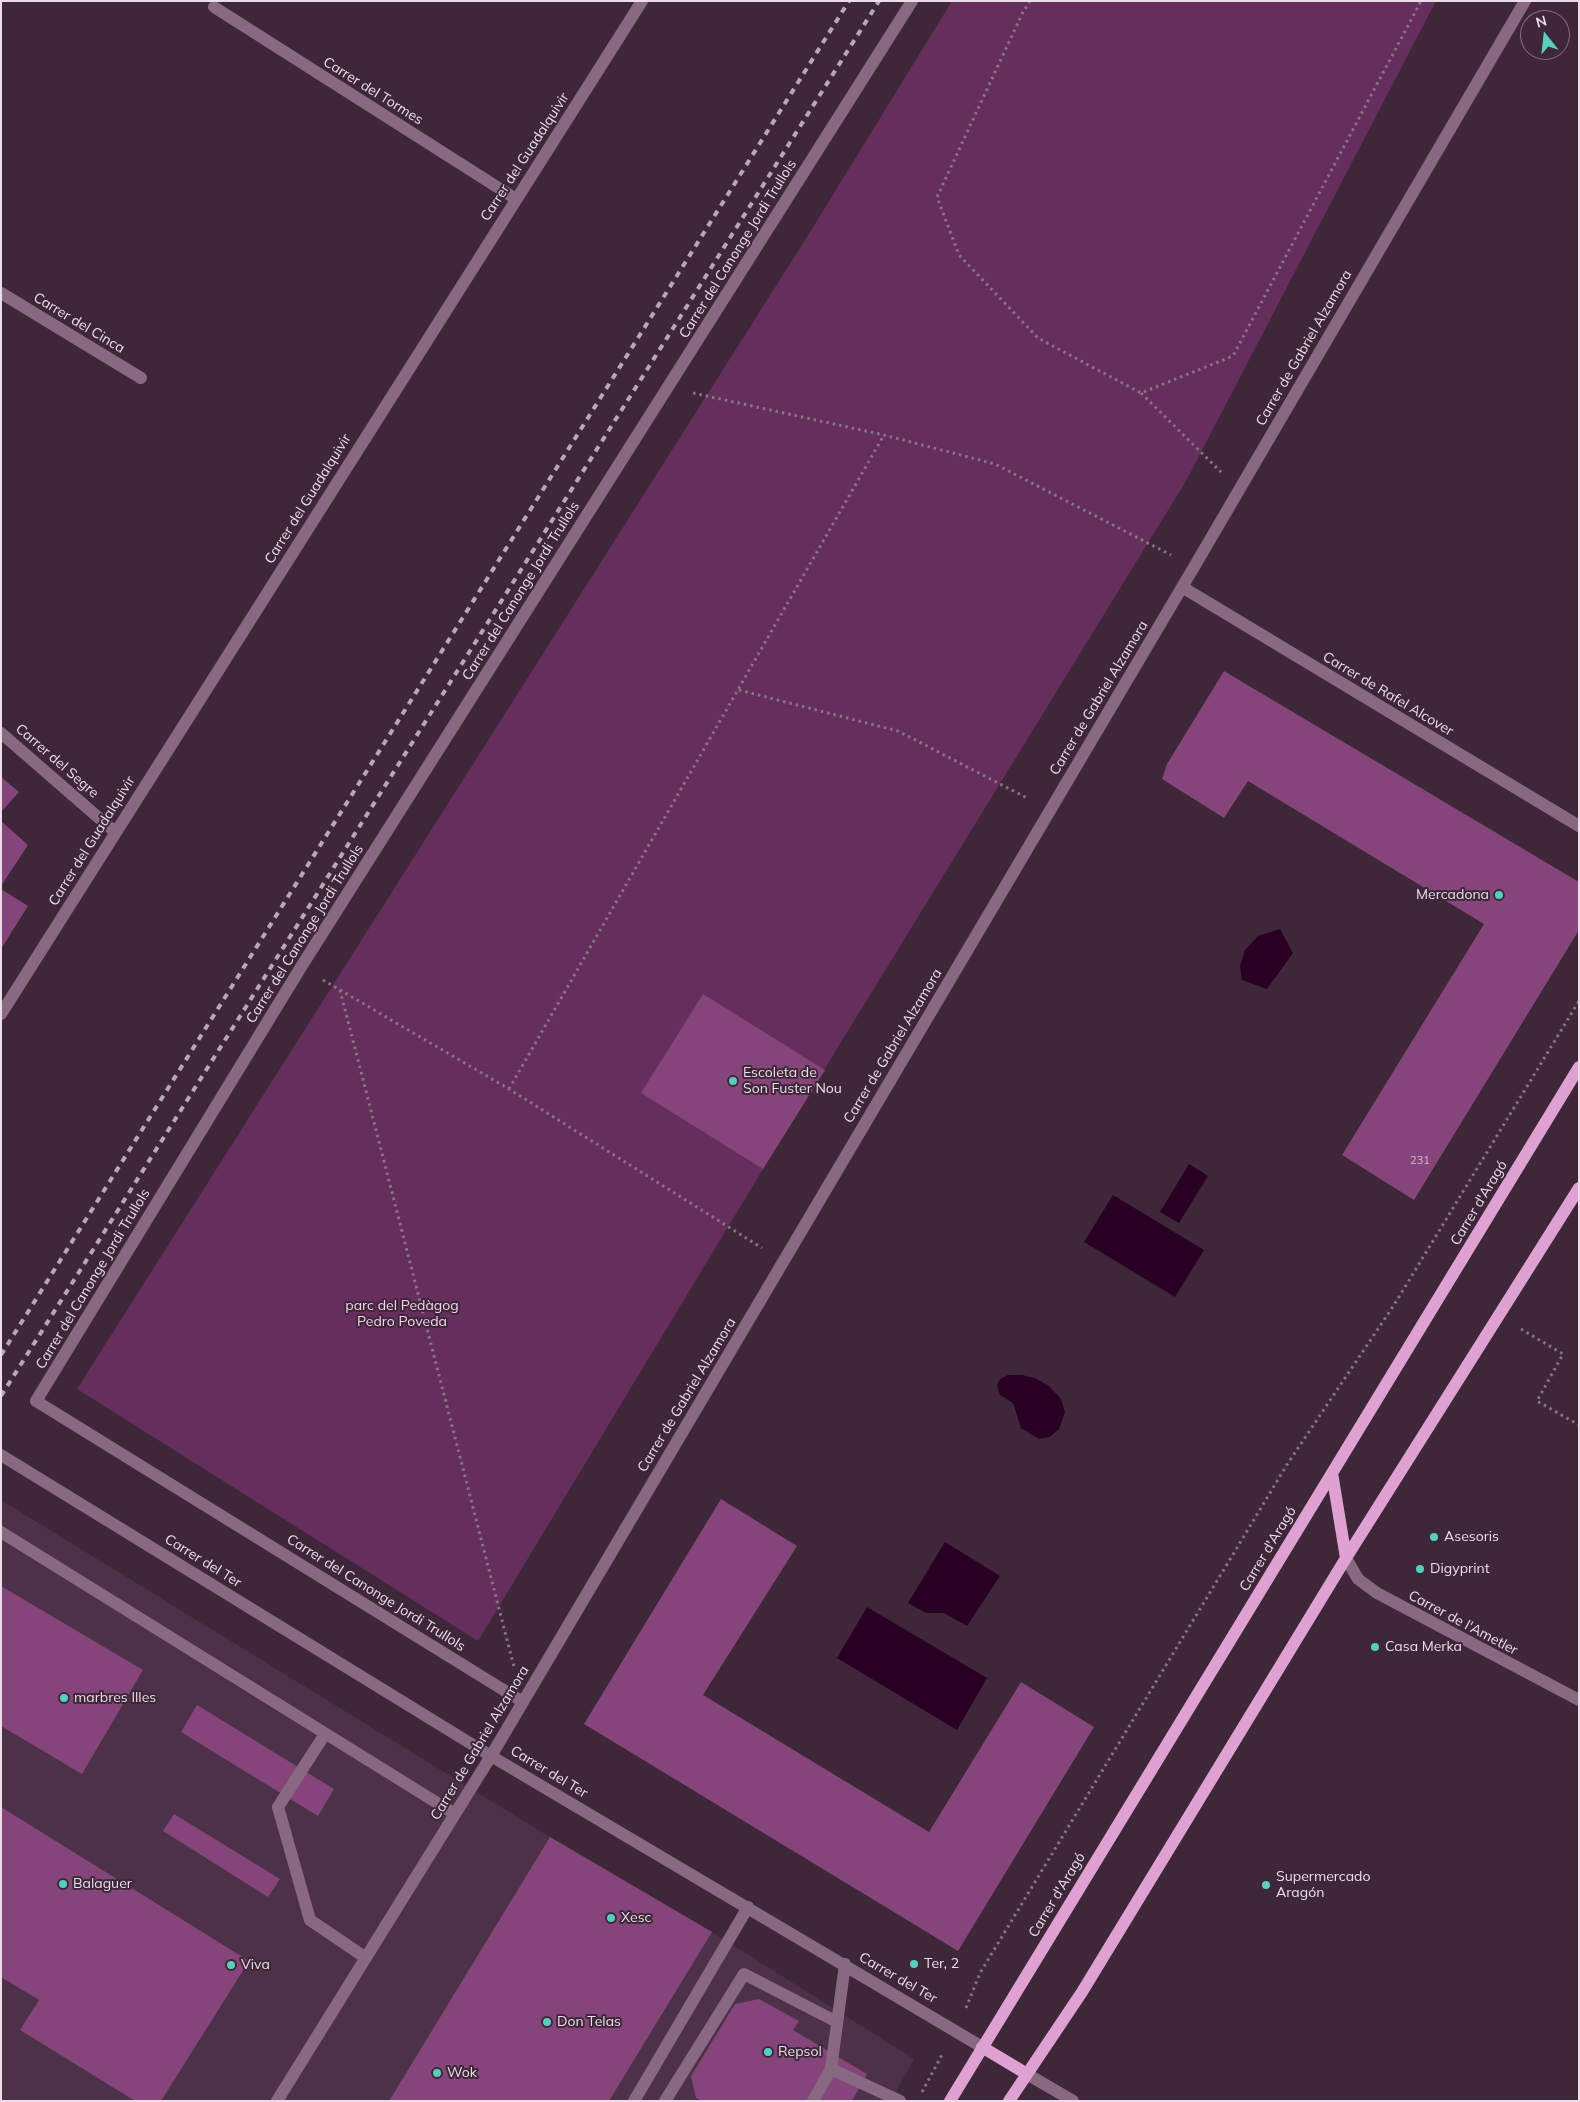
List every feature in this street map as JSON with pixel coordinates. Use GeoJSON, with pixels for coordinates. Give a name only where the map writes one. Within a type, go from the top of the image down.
{"type":"FeatureCollection","features":[{"type":"Feature","properties":{"kind":"main road","name":"Carrer d'Aragó"},"geometry":{"type":"LineString","coordinates":[[950,2101],[1579,1067]]}},
{"type":"Feature","properties":{"kind":"main road"},"geometry":{"type":"LineString","coordinates":[[1009,2101],[1082,1992],[1346,1558],[1579,1188]]}},
{"type":"Feature","properties":{"kind":"main road"},"geometry":{"type":"LineString","coordinates":[[1332,1473],[1346,1558]]}},
{"type":"Feature","properties":{"kind":"main road"},"geometry":{"type":"LineString","coordinates":[[982,2046],[1027,2074]]}},
{"type":"Feature","properties":{"kind":"street","name":"Carrer del Guadalquivir"},"geometry":{"type":"LineString","coordinates":[[1,1014],[642,1]]}},
{"type":"Feature","properties":{"kind":"street","name":"Carrer del Canonge Jordi Trullols"},"geometry":{"type":"LineString","coordinates":[[523,1702],[36,1401],[301,967],[912,1]]}},
{"type":"Feature","properties":{"kind":"street","name":"Carrer de Gabriel Alzamora"},"geometry":{"type":"LineString","coordinates":[[277,2101],[491,1756],[1194,567],[1525,1]]}},
{"type":"Feature","properties":{"kind":"street","name":"Carrer del Tormes"},"geometry":{"type":"LineString","coordinates":[[214,7],[516,199]]}},
{"type":"Feature","properties":{"kind":"street","name":"Carrer del Cinca"},"geometry":{"type":"LineString","coordinates":[[1,293],[141,378]]}},
{"type":"Feature","properties":{"kind":"street","name":"Carrer de Rafel Alcover"},"geometry":{"type":"LineString","coordinates":[[1182,587],[1579,826]]}},
{"type":"Feature","properties":{"kind":"street","name":"Carrer del Segre"},"geometry":{"type":"LineString","coordinates":[[1,733],[115,832]]}},
{"type":"Feature","properties":{"kind":"street"},"geometry":{"type":"LineString","coordinates":[[1565,1090],[1579,1086]]}},
{"type":"Feature","properties":{"kind":"street","name":"Carrer del Ter"},"geometry":{"type":"LineString","coordinates":[[1,1455],[491,1756],[982,2046]]}},
{"type":"Feature","properties":{"kind":"street"},"geometry":{"type":"LineString","coordinates":[[1,1532],[455,1814]]}},
{"type":"Feature","properties":{"kind":"street","name":"Carrer de l'Ametler"},"geometry":{"type":"LineString","coordinates":[[1346,1558],[1358,1579],[1377,1593],[1579,1700]]}},
{"type":"Feature","properties":{"kind":"street"},"geometry":{"type":"LineString","coordinates":[[326,1734],[278,1808],[310,1920],[366,1958]]}},
{"type":"Feature","properties":{"kind":"street"},"geometry":{"type":"LineString","coordinates":[[634,2101],[748,1907]]}},
{"type":"Feature","properties":{"kind":"street"},"geometry":{"type":"LineString","coordinates":[[813,2101],[830,2069],[845,1964]]}},
{"type":"Feature","properties":{"kind":"street"},"geometry":{"type":"LineString","coordinates":[[665,2101],[744,1974],[837,2022]]}},
{"type":"Feature","properties":{"kind":"street"},"geometry":{"type":"LineString","coordinates":[[830,2069],[900,2101]]}},
{"type":"Feature","properties":{"kind":"street"},"geometry":{"type":"LineString","coordinates":[[1027,2074],[1073,2101]]}},
{"type":"Feature","properties":{"kind":"path"},"geometry":{"type":"LineString","coordinates":[[1030,1],[1018,22],[937,197],[959,255],[1038,338],[1141,393],[1239,490]]}},
{"type":"Feature","properties":{"kind":"path"},"geometry":{"type":"LineString","coordinates":[[1141,393],[1233,356],[1421,1]]}},
{"type":"Feature","properties":{"kind":"path"},"geometry":{"type":"LineString","coordinates":[[668,387],[884,435],[994,464],[1194,567]]}},
{"type":"Feature","properties":{"kind":"path"},"geometry":{"type":"LineString","coordinates":[[509,1089],[884,435]]}},
{"type":"Feature","properties":{"kind":"path"},"geometry":{"type":"LineString","coordinates":[[738,690],[898,731],[1050,810]]}},
{"type":"Feature","properties":{"kind":"path"},"geometry":{"type":"LineString","coordinates":[[301,967],[509,1089],[783,1261]]}},
{"type":"Feature","properties":{"kind":"path"},"geometry":{"type":"LineString","coordinates":[[340,990],[523,1702]]}},
{"type":"Feature","properties":{"kind":"path"},"geometry":{"type":"LineString","coordinates":[[920,2096],[970,2001],[980,1973],[1288,1463],[1394,1306],[1579,1001]]}},
{"type":"Feature","properties":{"kind":"path"},"geometry":{"type":"LineString","coordinates":[[1498,1315],[1564,1354],[1537,1400],[1579,1425]]}},
{"type":"Feature","properties":{"kind":"shaded area"},"geometry":{"type":"Polygon","coordinates":[[[1280,929],[1293,953],[1267,989],[1242,980],[1240,966],[1245,950],[1258,936],[1280,929]]]}},
{"type":"Feature","properties":{"kind":"shaded area"},"geometry":{"type":"Polygon","coordinates":[[[1189,1164],[1208,1176],[1179,1223],[1160,1212],[1189,1164]]]}},
{"type":"Feature","properties":{"kind":"shaded area"},"geometry":{"type":"Polygon","coordinates":[[[1113,1195],[1204,1250],[1175,1297],[1084,1242],[1113,1195]]]}},
{"type":"Feature","properties":{"kind":"shaded area"},"geometry":{"type":"Polygon","coordinates":[[[1008,1375],[1022,1375],[1035,1378],[1049,1386],[1061,1399],[1065,1412],[1059,1429],[1050,1437],[1039,1439],[1021,1428],[1013,1403],[1000,1395],[997,1385],[1000,1379],[1008,1375]]]}},
{"type":"Feature","properties":{"kind":"shaded area"},"geometry":{"type":"Polygon","coordinates":[[[1,1500],[550,1837],[712,1932],[914,2059],[891,2101],[1,2101],[1,1500]]]}},
{"type":"Feature","properties":{"kind":"shaded area"},"geometry":{"type":"Polygon","coordinates":[[[945,1542],[1000,1576],[967,1626],[944,1613],[926,1613],[908,1603],[945,1542]]]}},
{"type":"Feature","properties":{"kind":"shaded area"},"geometry":{"type":"Polygon","coordinates":[[[867,1607],[987,1678],[957,1730],[837,1658],[867,1607]]]}},
{"type":"Feature","properties":{"kind":"green space","name":"parc del Pedàgog Pedro Poveda"},"geometry":{"type":"Polygon","coordinates":[[[952,1],[1436,1],[1186,481],[763,1169],[478,1641],[77,1389],[807,237],[952,1]]]}},
{"type":"Feature","properties":{"kind":"building"},"geometry":{"type":"Polygon","coordinates":[[[1224,671],[1579,882],[1579,930],[1414,1200],[1342,1155],[1484,924],[1248,781],[1224,818],[1162,779],[1167,764],[1224,671]]]}},
{"type":"Feature","properties":{"kind":"building"},"geometry":{"type":"Polygon","coordinates":[[[1,777],[19,792],[1,812],[1,777]]]}},
{"type":"Feature","properties":{"kind":"building"},"geometry":{"type":"Polygon","coordinates":[[[1,821],[28,845],[1,886],[1,821]]]}},
{"type":"Feature","properties":{"kind":"building"},"geometry":{"type":"Polygon","coordinates":[[[1,889],[28,906],[1,949],[1,889]]]}},
{"type":"Feature","properties":{"kind":"building","name":"Escoleta de Son Fuster Nou"},"geometry":{"type":"Polygon","coordinates":[[[703,994],[825,1070],[763,1169],[641,1093],[703,994]]]}},
{"type":"Feature","properties":{"kind":"building"},"geometry":{"type":"Polygon","coordinates":[[[721,1499],[797,1546],[703,1695],[929,1832],[1021,1682],[1094,1727],[958,1951],[584,1724],[721,1499]]]}},
{"type":"Feature","properties":{"kind":"building","name":"marbres Illes"},"geometry":{"type":"Polygon","coordinates":[[[1,1586],[143,1670],[82,1774],[1,1726],[1,1586]]]}},
{"type":"Feature","properties":{"kind":"building"},"geometry":{"type":"Polygon","coordinates":[[[197,1705],[334,1789],[318,1816],[181,1732],[197,1705]]]}},
{"type":"Feature","properties":{"kind":"building","name":"Balaguer"},"geometry":{"type":"Polygon","coordinates":[[[1,1807],[249,1961],[161,2101],[135,2101],[20,2030],[39,2000],[1,1977],[1,1807]]]}},
{"type":"Feature","properties":{"kind":"building"},"geometry":{"type":"Polygon","coordinates":[[[174,1814],[280,1879],[268,1897],[163,1831],[174,1814]]]}},
{"type":"Feature","properties":{"kind":"building","name":"Don Telas"},"geometry":{"type":"Polygon","coordinates":[[[550,1837],[712,1932],[609,2101],[389,2101],[550,1837]]]}},
{"type":"Feature","properties":{"kind":"building","name":"Repsol"},"geometry":{"type":"Polygon","coordinates":[[[759,1999],[799,2021],[793,2030],[867,2074],[852,2101],[701,2101],[696,2098],[691,2076],[735,2004],[759,1999]]]}},
{"type":"Feature","properties":{"kind":"railway"},"geometry":{"type":"LineString","coordinates":[[1,1355],[849,1]]}},
{"type":"Feature","properties":{"kind":"railway"},"geometry":{"type":"LineString","coordinates":[[1,1396],[879,1]]}},
{"type":"Feature","properties":{"kind":"place","name":"Mercadona"},"geometry":{"type":"Point","coordinates":[1499,895]}},
{"type":"Feature","properties":{"kind":"place","name":"Escoleta de Son Fuster Nou"},"geometry":{"type":"Point","coordinates":[733,1081]}},
{"type":"Feature","properties":{"kind":"place","name":"Asesoris"},"geometry":{"type":"Point","coordinates":[1434,1537]}},
{"type":"Feature","properties":{"kind":"place","name":"Digyprint"},"geometry":{"type":"Point","coordinates":[1420,1569]}},
{"type":"Feature","properties":{"kind":"place","name":"Casa Merka"},"geometry":{"type":"Point","coordinates":[1375,1647]}},
{"type":"Feature","properties":{"kind":"place","name":"marbres Illes"},"geometry":{"type":"Point","coordinates":[64,1698]}},
{"type":"Feature","properties":{"kind":"place","name":"Balaguer"},"geometry":{"type":"Point","coordinates":[63,1884]}},
{"type":"Feature","properties":{"kind":"place","name":"Supermercado Aragón"},"geometry":{"type":"Point","coordinates":[1266,1885]}},
{"type":"Feature","properties":{"kind":"place","name":"Xesc"},"geometry":{"type":"Point","coordinates":[611,1918]}},
{"type":"Feature","properties":{"kind":"place","name":"Ter, 2"},"geometry":{"type":"Point","coordinates":[914,1964]}},
{"type":"Feature","properties":{"kind":"place","name":"Viva"},"geometry":{"type":"Point","coordinates":[231,1965]}},
{"type":"Feature","properties":{"kind":"place","name":"Don Telas"},"geometry":{"type":"Point","coordinates":[547,2022]}},
{"type":"Feature","properties":{"kind":"place","name":"Repsol"},"geometry":{"type":"Point","coordinates":[768,2052]}},
{"type":"Feature","properties":{"kind":"place","name":"Wok"},"geometry":{"type":"Point","coordinates":[437,2073]}}]}
